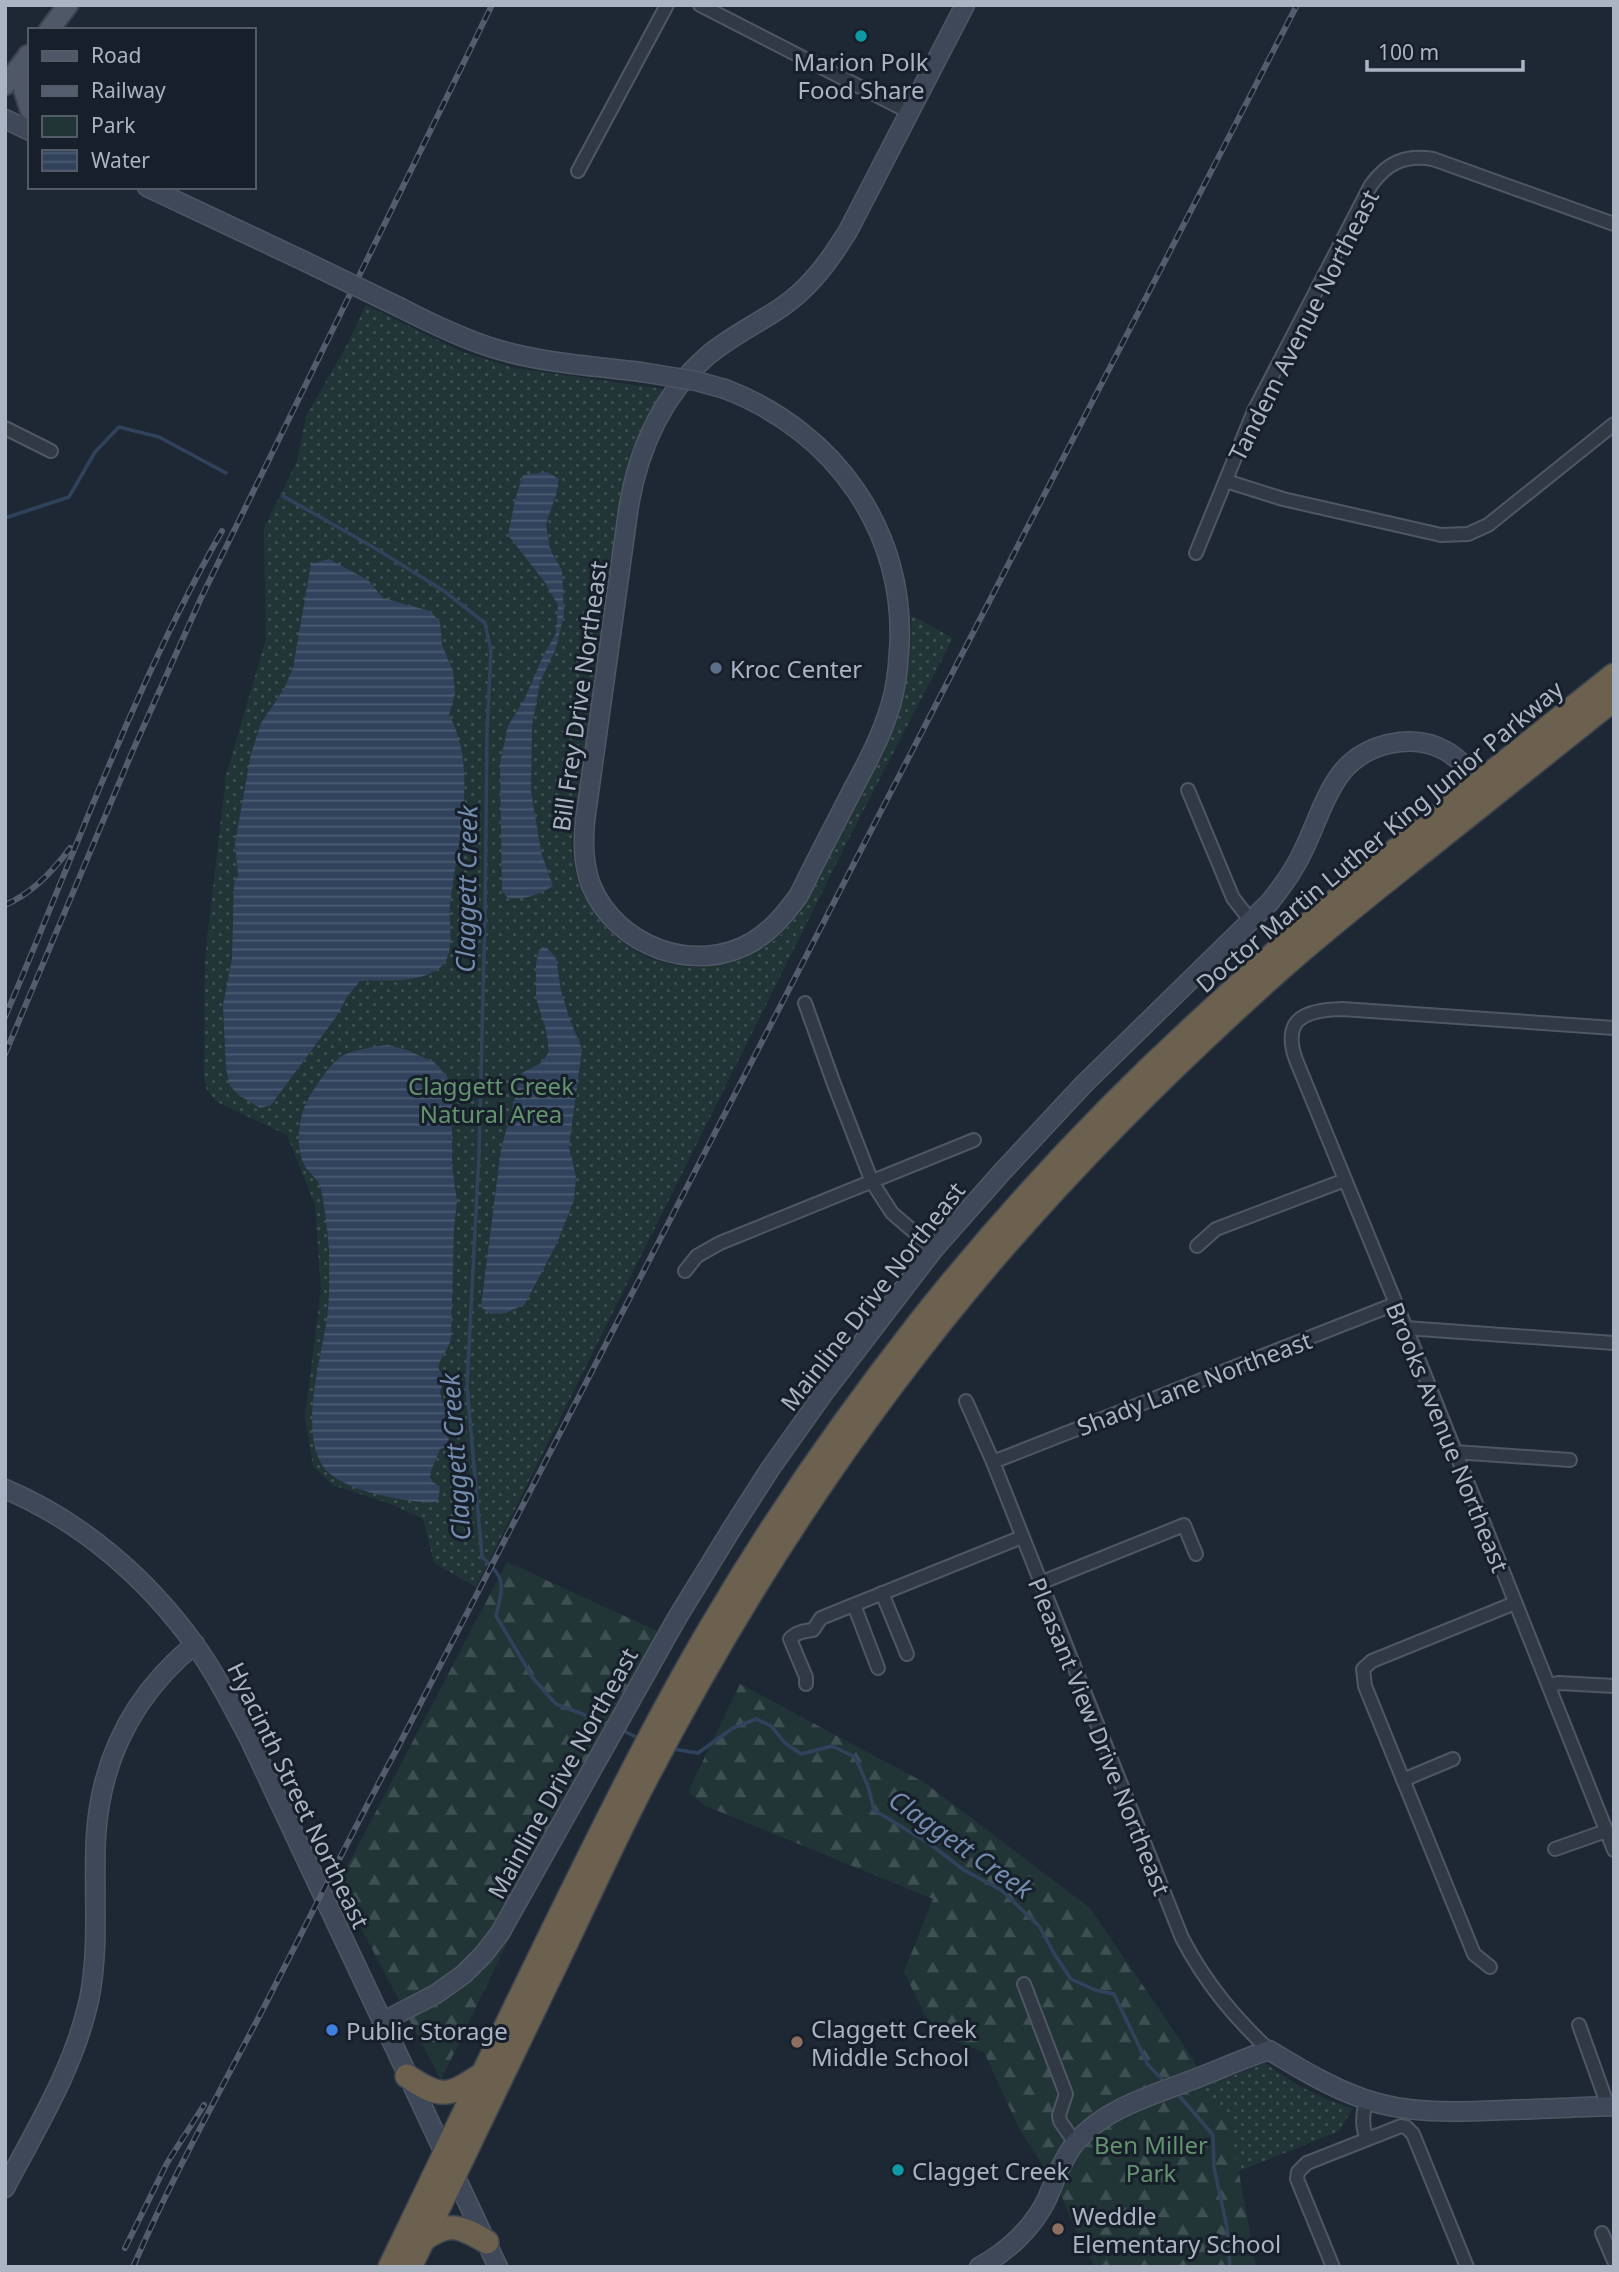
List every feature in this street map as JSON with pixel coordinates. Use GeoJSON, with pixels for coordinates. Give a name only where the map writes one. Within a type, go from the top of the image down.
{"type":"FeatureCollection","features":[{"type":"Feature","properties":{"kind":"highway","name":"Doctor Martin Luther King Junior Parkway"},"geometry":{"type":"LineString","coordinates":[[390,2267],[483,2074],[672,1713],[772,1558],[907,1366],[1005,1245],[1125,1115],[1298,953],[1614,675]]}},
{"type":"Feature","properties":{"kind":"highway","name":"Doctor Martin Luther King Junior Parkway"},"geometry":{"type":"LineString","coordinates":[[1485,790],[1614,699]]}},
{"type":"Feature","properties":{"kind":"highway","name":"Doctor Martin Luther King Junior Parkway"},"geometry":{"type":"LineString","coordinates":[[410,2267],[639,1774]]}},
{"type":"Feature","properties":{"kind":"highway"},"geometry":{"type":"LineString","coordinates":[[407,2076],[427,2090],[441,2093],[456,2092],[483,2074]]}},
{"type":"Feature","properties":{"kind":"highway"},"geometry":{"type":"LineString","coordinates":[[423,2240],[448,2227],[467,2230],[487,2242]]}},
{"type":"Feature","properties":{"kind":"main road"},"geometry":{"type":"LineString","coordinates":[[51,28],[68,5]]}},
{"type":"Feature","properties":{"kind":"main road"},"geometry":{"type":"LineString","coordinates":[[5,85],[28,56]]}},
{"type":"Feature","properties":{"kind":"main road"},"geometry":{"type":"LineString","coordinates":[[28,61],[24,86],[28,102]]}},
{"type":"Feature","properties":{"kind":"street"},"geometry":{"type":"LineString","coordinates":[[578,171],[667,5]]}},
{"type":"Feature","properties":{"kind":"street"},"geometry":{"type":"LineString","coordinates":[[699,5],[909,112]]}},
{"type":"Feature","properties":{"kind":"street","name":"Bill Frey Drive Northeast"},"geometry":{"type":"LineString","coordinates":[[151,189],[456,335],[499,350],[539,358],[642,372],[686,379],[696,381],[725,389],[778,414],[814,441],[846,476],[882,538],[897,589],[900,615],[899,659],[892,702],[882,731],[799,895],[786,914],[753,942],[714,955],[682,955],[662,951],[635,938],[603,907],[590,884],[584,862],[585,821],[635,476],[642,451],[664,406],[686,379],[694,369],[708,355],[796,295],[816,277],[832,256],[848,231],[965,5]]}},
{"type":"Feature","properties":{"kind":"street"},"geometry":{"type":"LineString","coordinates":[[5,119],[28,130]]}},
{"type":"Feature","properties":{"kind":"street","name":"Tandem Avenue Northeast"},"geometry":{"type":"LineString","coordinates":[[1196,553],[1266,386],[1371,185],[1389,165],[1412,157],[1433,159],[1614,224]]}},
{"type":"Feature","properties":{"kind":"street"},"geometry":{"type":"LineString","coordinates":[[1226,481],[1283,499],[1441,535],[1468,534],[1489,526],[1614,424]]}},
{"type":"Feature","properties":{"kind":"street"},"geometry":{"type":"LineString","coordinates":[[5,428],[51,451]]}},
{"type":"Feature","properties":{"kind":"street","name":"Mainline Drive Northeast"},"geometry":{"type":"LineString","coordinates":[[382,2022],[436,1994],[464,1974],[483,1955],[517,1906],[692,1593],[770,1469],[826,1390],[934,1249],[1002,1172],[1084,1084],[1251,921],[1287,881],[1343,771],[1368,752],[1383,746],[1417,741],[1446,751],[1470,771],[1485,790]]}},
{"type":"Feature","properties":{"kind":"street"},"geometry":{"type":"LineString","coordinates":[[1188,790],[1233,898],[1251,921]]}},
{"type":"Feature","properties":{"kind":"street"},"geometry":{"type":"LineString","coordinates":[[805,1003],[872,1182],[892,1213],[934,1249]]}},
{"type":"Feature","properties":{"kind":"street","name":"Brooks Avenue Northeast"},"geometry":{"type":"LineString","coordinates":[[1614,1028],[1342,1009],[1313,1012],[1296,1022],[1292,1034],[1294,1055],[1614,1850]]}},
{"type":"Feature","properties":{"kind":"street"},"geometry":{"type":"LineString","coordinates":[[685,1270],[697,1256],[708,1249],[974,1140]]}},
{"type":"Feature","properties":{"kind":"street"},"geometry":{"type":"LineString","coordinates":[[1197,1246],[1216,1229],[1345,1180]]}},
{"type":"Feature","properties":{"kind":"street","name":"Shady Lane Northeast"},"geometry":{"type":"LineString","coordinates":[[993,1462],[1395,1304]]}},
{"type":"Feature","properties":{"kind":"street"},"geometry":{"type":"LineString","coordinates":[[1406,1328],[1614,1343]]}},
{"type":"Feature","properties":{"kind":"street","name":"Pleasant View Drive Northeast"},"geometry":{"type":"LineString","coordinates":[[966,1401],[993,1462],[1182,1938],[1196,1965],[1220,1999],[1239,2022],[1269,2050]]}},
{"type":"Feature","properties":{"kind":"street"},"geometry":{"type":"LineString","coordinates":[[1455,1452],[1570,1460]]}},
{"type":"Feature","properties":{"kind":"street","name":"Hyacinth Street Northeast"},"geometry":{"type":"LineString","coordinates":[[5,1489],[58,1516],[113,1557],[149,1590],[195,1644],[215,1675],[249,1738],[498,2267]]}},
{"type":"Feature","properties":{"kind":"street"},"geometry":{"type":"LineString","coordinates":[[1040,1583],[1184,1525],[1196,1554]]}},
{"type":"Feature","properties":{"kind":"street"},"geometry":{"type":"LineString","coordinates":[[806,1684],[806,1677],[790,1639],[799,1632],[813,1630],[821,1618],[1022,1537]]}},
{"type":"Feature","properties":{"kind":"street"},"geometry":{"type":"LineString","coordinates":[[882,1593],[907,1654]]}},
{"type":"Feature","properties":{"kind":"street"},"geometry":{"type":"LineString","coordinates":[[1490,1967],[1474,1954],[1365,1686],[1363,1669],[1372,1661],[1515,1603]]}},
{"type":"Feature","properties":{"kind":"street"},"geometry":{"type":"LineString","coordinates":[[854,1605],[878,1668]]}},
{"type":"Feature","properties":{"kind":"street"},"geometry":{"type":"LineString","coordinates":[[5,2188],[62,2080],[76,2046],[89,1998],[96,1926],[97,1828],[110,1762],[123,1731],[146,1692],[175,1660],[195,1644]]}},
{"type":"Feature","properties":{"kind":"street"},"geometry":{"type":"LineString","coordinates":[[1549,1685],[1559,1683],[1614,1686]]}},
{"type":"Feature","properties":{"kind":"street"},"geometry":{"type":"LineString","coordinates":[[1403,1780],[1453,1759]]}},
{"type":"Feature","properties":{"kind":"street"},"geometry":{"type":"LineString","coordinates":[[1555,1849],[1606,1831]]}},
{"type":"Feature","properties":{"kind":"street"},"geometry":{"type":"LineString","coordinates":[[1024,1984],[1065,2090],[1066,2100],[1059,2115],[1060,2121],[1075,2143]]}},
{"type":"Feature","properties":{"kind":"street"},"geometry":{"type":"LineString","coordinates":[[979,2267],[1005,2251],[1028,2228],[1045,2203],[1075,2143],[1104,2118],[1138,2101],[1269,2050],[1302,2071],[1366,2100],[1435,2112],[1611,2106],[1579,2025]]}},
{"type":"Feature","properties":{"kind":"street"},"geometry":{"type":"LineString","coordinates":[[1366,2100],[1362,2118],[1367,2139]]}},
{"type":"Feature","properties":{"kind":"street"},"geometry":{"type":"LineString","coordinates":[[1333,2267],[1297,2179],[1298,2172],[1307,2163],[1396,2127],[1406,2127],[1413,2134],[1467,2267]]}},
{"type":"Feature","properties":{"kind":"street"},"geometry":{"type":"LineString","coordinates":[[1602,2234],[1614,2261]]}},
{"type":"Feature","properties":{"kind":"green space","name":"Claggett Creek Natural Area"},"geometry":{"type":"Polygon","coordinates":[[[366,305],[462,352],[515,368],[663,389],[638,437],[621,490],[571,845],[578,879],[591,908],[611,932],[639,953],[674,965],[711,966],[736,961],[757,952],[775,940],[790,925],[814,889],[891,736],[908,668],[911,615],[953,638],[846,844],[476,1587],[434,1563],[423,1519],[391,1504],[332,1485],[313,1466],[305,1417],[321,1289],[315,1205],[287,1135],[217,1102],[207,1090],[204,1080],[205,959],[226,775],[266,639],[264,528],[297,461],[306,416],[346,347],[366,305]]]}},
{"type":"Feature","properties":{"kind":"green space"},"geometry":{"type":"Polygon","coordinates":[[[507,1562],[657,1631],[441,2080],[338,1884],[507,1562]]]}},
{"type":"Feature","properties":{"kind":"green space"},"geometry":{"type":"Polygon","coordinates":[[[740,1684],[925,1783],[1090,1908],[1193,2059],[1206,2091],[1229,2118],[1256,2267],[1095,2267],[1078,2236],[1061,2194],[1020,2130],[984,2052],[934,2033],[904,1972],[933,1899],[706,1806],[688,1792],[740,1684]]]}},
{"type":"Feature","properties":{"kind":"green space","name":"Ben Miller Park"},"geometry":{"type":"Polygon","coordinates":[[[1265,2063],[1307,2090],[1353,2108],[1339,2131],[1078,2236],[1061,2194],[1125,2119],[1265,2063]]]}},
{"type":"Feature","properties":{"kind":"water"},"geometry":{"type":"Polygon","coordinates":[[[547,472],[559,479],[546,524],[550,550],[562,570],[564,614],[556,648],[540,682],[532,725],[531,791],[541,852],[553,886],[532,896],[508,898],[502,891],[500,763],[508,726],[525,698],[556,633],[558,605],[544,581],[508,535],[523,475],[547,472]]]}},
{"type":"Feature","properties":{"kind":"water"},"geometry":{"type":"Polygon","coordinates":[[[329,559],[368,580],[383,598],[430,611],[440,622],[442,645],[453,671],[455,694],[449,715],[458,736],[464,783],[461,833],[450,904],[450,948],[444,964],[429,974],[410,979],[360,981],[271,1105],[260,1108],[230,1086],[226,1069],[223,1005],[232,959],[234,883],[238,875],[235,843],[251,754],[261,723],[284,689],[293,668],[311,564],[329,559]]]}},
{"type":"Feature","properties":{"kind":"water"},"geometry":{"type":"Polygon","coordinates":[[[546,947],[556,958],[561,991],[582,1049],[569,1147],[576,1177],[574,1200],[557,1243],[525,1304],[506,1313],[491,1314],[481,1307],[501,1149],[522,1073],[541,1063],[549,1052],[546,1030],[536,998],[536,964],[539,950],[546,947]]]}},
{"type":"Feature","properties":{"kind":"water"},"geometry":{"type":"Polygon","coordinates":[[[388,1045],[434,1062],[450,1080],[452,1093],[452,1167],[457,1201],[451,1339],[438,1367],[444,1379],[440,1393],[447,1414],[449,1446],[440,1449],[431,1471],[430,1480],[440,1487],[438,1501],[429,1503],[371,1493],[330,1474],[322,1465],[313,1432],[314,1393],[328,1310],[329,1249],[320,1186],[304,1165],[300,1151],[300,1122],[310,1095],[337,1060],[358,1050],[388,1045]]]}},
{"type":"Feature","properties":{"kind":"waterway","name":"Claggett Creek"},"geometry":{"type":"LineString","coordinates":[[5,518],[69,497],[95,452],[119,427],[159,437],[226,473]]}},
{"type":"Feature","properties":{"kind":"waterway","name":"Claggett Creek"},"geometry":{"type":"LineString","coordinates":[[283,496],[444,591],[485,623],[491,651],[487,731],[485,919],[479,1154],[467,1386],[482,1557],[496,1571],[501,1583],[496,1616],[533,1678],[556,1704],[611,1725]]}},
{"type":"Feature","properties":{"kind":"waterway","name":"Claggett Creek"},"geometry":{"type":"LineString","coordinates":[[673,1749],[698,1753],[733,1728],[756,1719],[771,1726],[785,1743],[801,1754],[832,1746],[855,1757],[868,1786],[874,1810],[930,1844],[964,1870],[1001,1890],[1039,1926],[1071,1979],[1095,1990],[1114,1994],[1148,2065],[1165,2082]]}},
{"type":"Feature","properties":{"kind":"waterway","name":"Claggett Creek"},"geometry":{"type":"LineString","coordinates":[[622,1730],[640,1739]]}},
{"type":"Feature","properties":{"kind":"waterway","name":"Claggett Creek"},"geometry":{"type":"LineString","coordinates":[[1176,2092],[1213,2135],[1214,2168],[1227,2227],[1230,2267]]}},
{"type":"Feature","properties":{"kind":"railway"},"geometry":{"type":"LineString","coordinates":[[5,1054],[133,750],[201,598],[492,5]]}},
{"type":"Feature","properties":{"kind":"railway"},"geometry":{"type":"LineString","coordinates":[[133,2267],[195,2138],[1297,5]]}},
{"type":"Feature","properties":{"kind":"railway"},"geometry":{"type":"LineString","coordinates":[[5,1017],[133,709],[190,589],[222,531]]}},
{"type":"Feature","properties":{"kind":"railway"},"geometry":{"type":"LineString","coordinates":[[5,905],[24,895],[41,881],[70,848]]}},
{"type":"Feature","properties":{"kind":"railway"},"geometry":{"type":"LineString","coordinates":[[125,2248],[167,2163],[204,2105]]}},
{"type":"Feature","properties":{"kind":"place","name":"Marion Polk Food Share"},"geometry":{"type":"Point","coordinates":[861,36]}},
{"type":"Feature","properties":{"kind":"place","name":"Kroc Center"},"geometry":{"type":"Point","coordinates":[716,668]}},
{"type":"Feature","properties":{"kind":"place","name":"Public Storage"},"geometry":{"type":"Point","coordinates":[332,2030]}},
{"type":"Feature","properties":{"kind":"place","name":"Claggett Creek Middle School"},"geometry":{"type":"Point","coordinates":[797,2042]}},
{"type":"Feature","properties":{"kind":"place","name":"Clagget Creek"},"geometry":{"type":"Point","coordinates":[898,2170]}},
{"type":"Feature","properties":{"kind":"place","name":"Weddle Elementary School"},"geometry":{"type":"Point","coordinates":[1058,2229]}}]}
